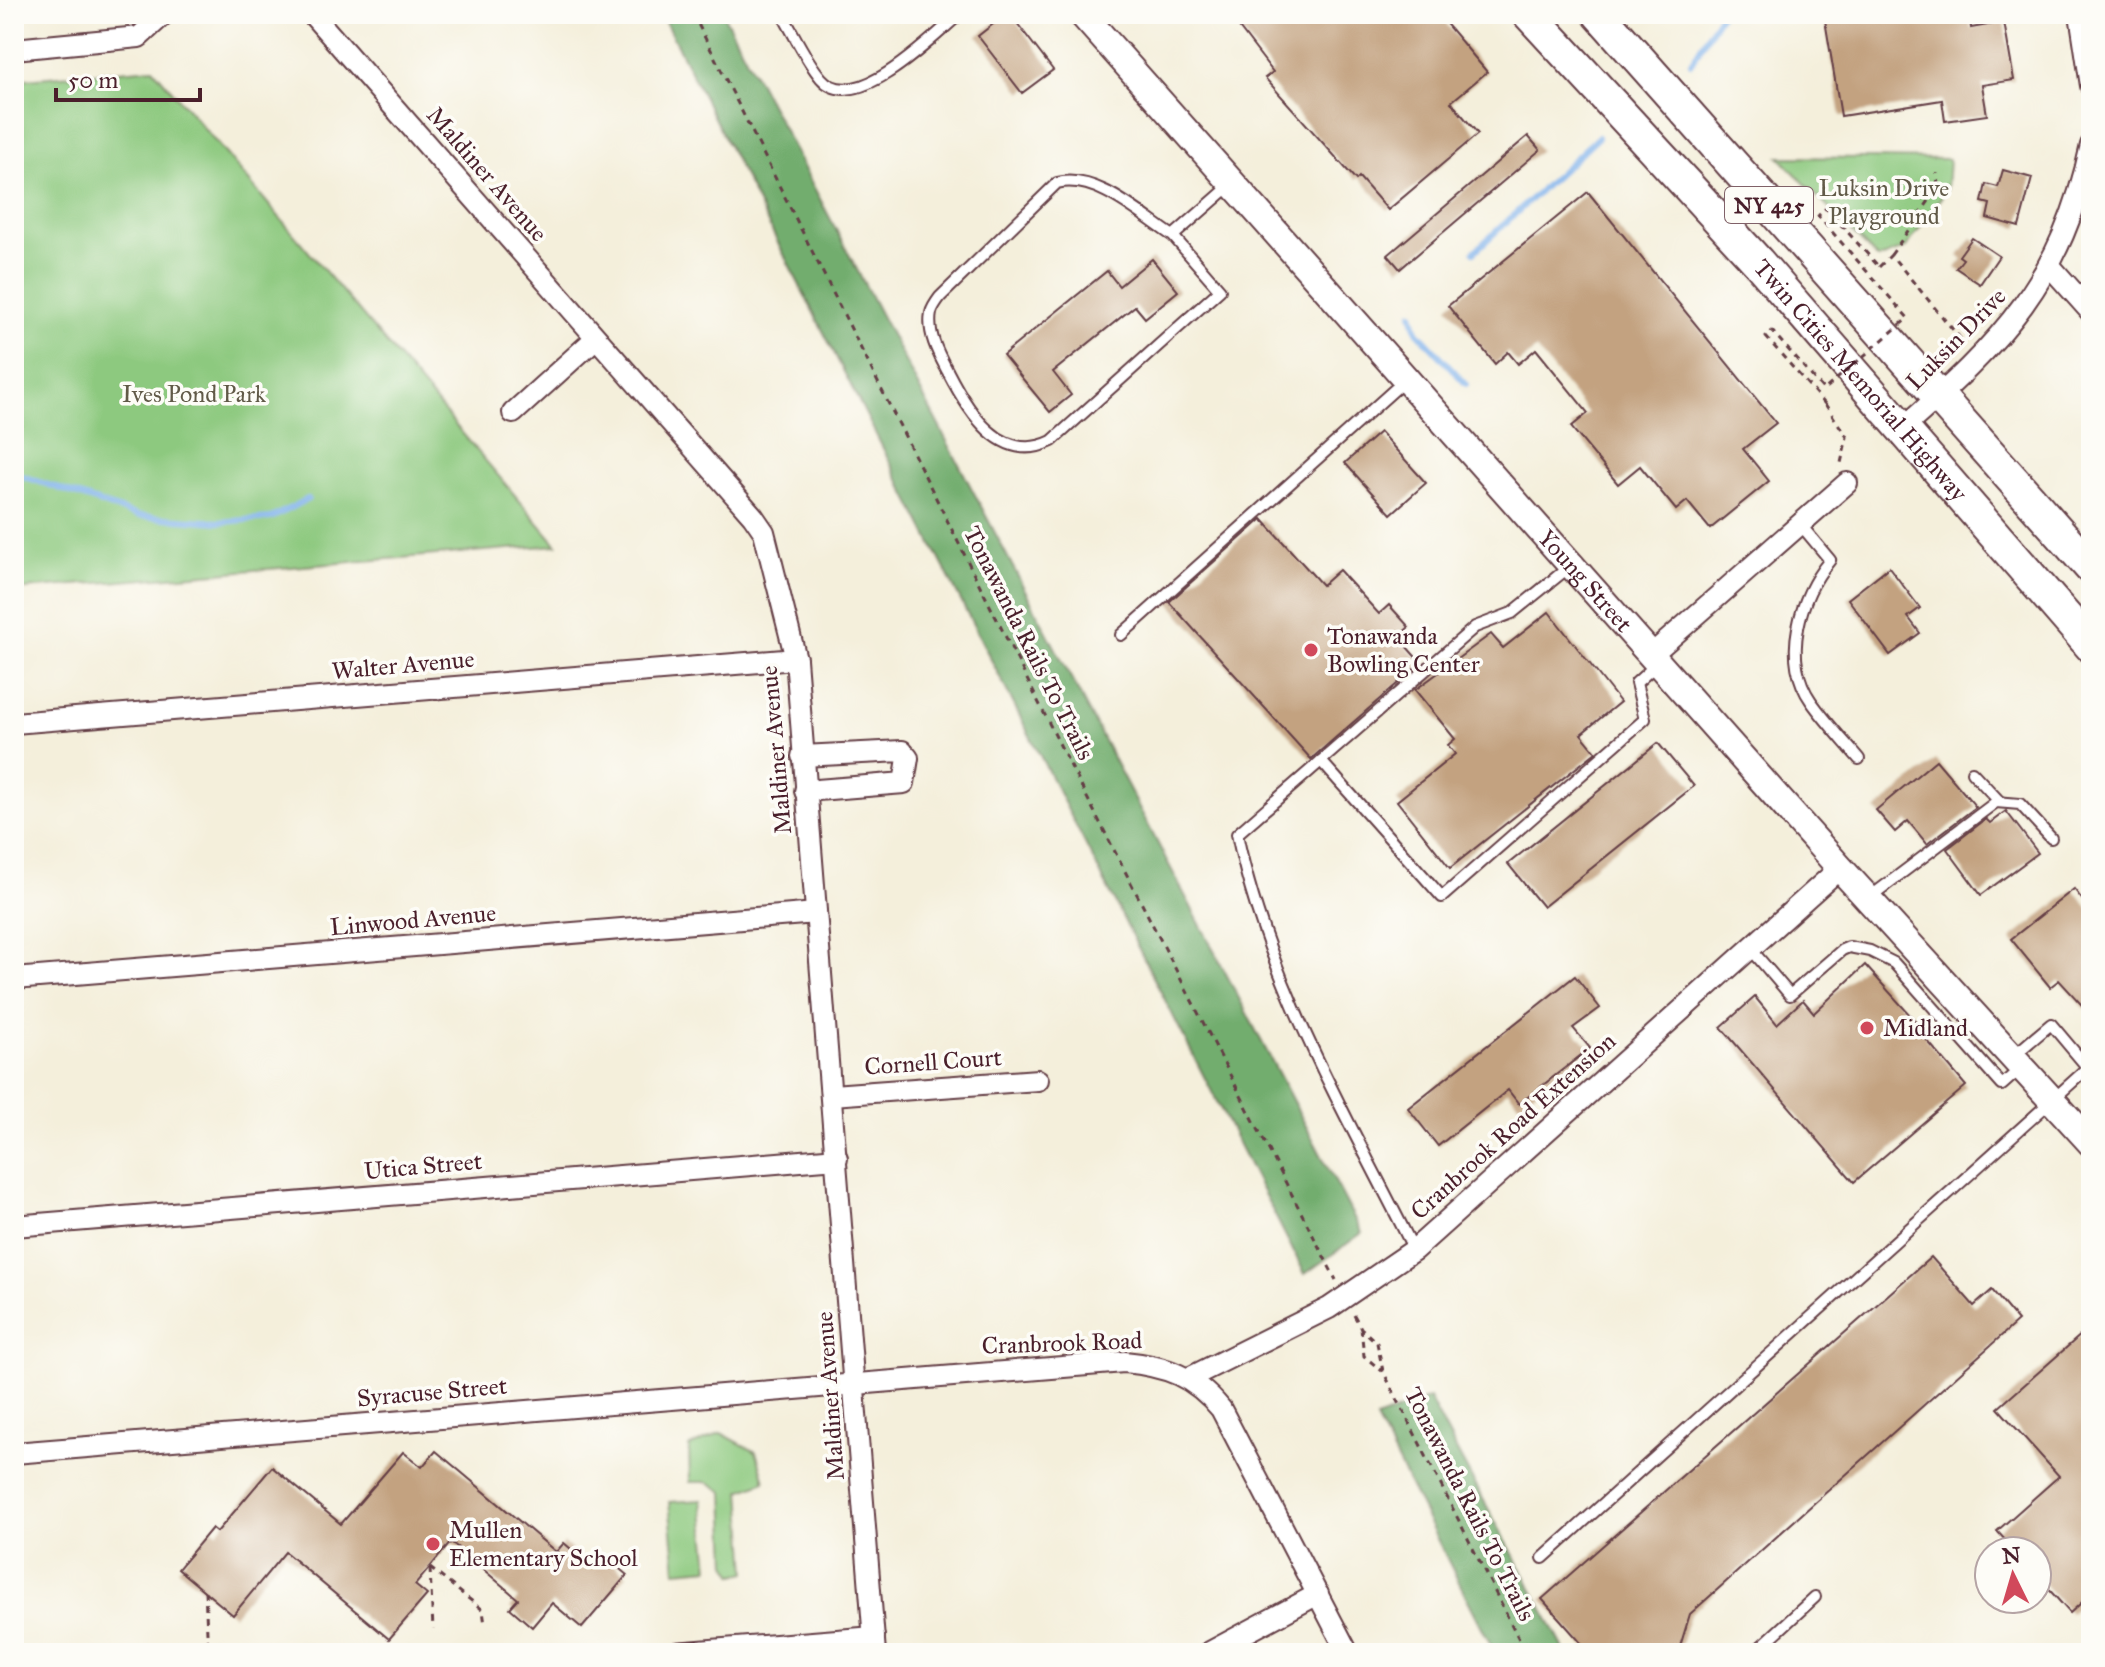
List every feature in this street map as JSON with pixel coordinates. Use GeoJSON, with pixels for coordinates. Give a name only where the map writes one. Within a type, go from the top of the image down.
{"type":"FeatureCollection","features":[{"type":"Feature","properties":{"kind":"main road","name":"Twin Cities Memorial Highway"},"geometry":{"type":"LineString","coordinates":[[1529,14],[1758,262],[2091,646]]}},
{"type":"Feature","properties":{"kind":"main road","name":"Twin Cities Memorial Highway"},"geometry":{"type":"LineString","coordinates":[[1603,17],[2091,568]]}},
{"type":"Feature","properties":{"kind":"street"},"geometry":{"type":"LineString","coordinates":[[17,52],[139,37],[164,14]]}},
{"type":"Feature","properties":{"kind":"street","name":"Maldiner Avenue"},"geometry":{"type":"LineString","coordinates":[[312,14],[764,532],[796,659],[875,1645]]}},
{"type":"Feature","properties":{"kind":"street","name":"Young Street"},"geometry":{"type":"LineString","coordinates":[[1082,14],[1840,868],[2051,1100],[2087,1132]]}},
{"type":"Feature","properties":{"kind":"street"},"geometry":{"type":"LineString","coordinates":[[2080,14],[2091,86]]}},
{"type":"Feature","properties":{"kind":"street","name":"Luksin Drive"},"geometry":{"type":"LineString","coordinates":[[1901,430],[1997,342],[2026,305],[2064,236],[2091,145]]}},
{"type":"Feature","properties":{"kind":"street"},"geometry":{"type":"LineString","coordinates":[[2050,266],[2091,312]]}},
{"type":"Feature","properties":{"kind":"street"},"geometry":{"type":"LineString","coordinates":[[513,413],[596,338]]}},
{"type":"Feature","properties":{"kind":"street"},"geometry":{"type":"LineString","coordinates":[[1654,659],[1848,477]]}},
{"type":"Feature","properties":{"kind":"street","name":"Walter Avenue"},"geometry":{"type":"LineString","coordinates":[[14,723],[796,659]]}},
{"type":"Feature","properties":{"kind":"street"},"geometry":{"type":"LineString","coordinates":[[802,756],[887,749],[902,751],[908,758],[904,783],[805,791]]}},
{"type":"Feature","properties":{"kind":"street","name":"Cranbrook Road Extension"},"geometry":{"type":"LineString","coordinates":[[1189,1378],[1329,1308],[1414,1250],[1840,868]]}},
{"type":"Feature","properties":{"kind":"street","name":"Linwood Avenue"},"geometry":{"type":"LineString","coordinates":[[14,979],[816,913]]}},
{"type":"Feature","properties":{"kind":"street","name":"Cornell Court"},"geometry":{"type":"LineString","coordinates":[[832,1095],[1038,1080]]}},
{"type":"Feature","properties":{"kind":"street","name":"Utica Street"},"geometry":{"type":"LineString","coordinates":[[14,1226],[837,1158]]}},
{"type":"Feature","properties":{"kind":"street","name":"Cranbrook Road"},"geometry":{"type":"LineString","coordinates":[[855,1384],[1124,1362],[1151,1364],[1189,1378],[1221,1409],[1348,1653]]}},
{"type":"Feature","properties":{"kind":"street","name":"Syracuse Street"},"geometry":{"type":"LineString","coordinates":[[14,1453],[855,1384]]}},
{"type":"Feature","properties":{"kind":"street"},"geometry":{"type":"LineString","coordinates":[[1208,1653],[1318,1594]]}},
{"type":"Feature","properties":{"kind":"street"},"geometry":{"type":"LineString","coordinates":[[674,1653],[875,1645]]}},
{"type":"Feature","properties":{"kind":"lane"},"geometry":{"type":"LineString","coordinates":[[782,14],[822,80],[838,87],[860,87],[888,74],[960,14]]}},
{"type":"Feature","properties":{"kind":"lane"},"geometry":{"type":"LineString","coordinates":[[1069,180],[1090,185],[1173,236],[1220,290],[1052,441],[1036,449],[1017,447],[998,439],[965,406],[934,343],[931,313],[940,297],[1057,183],[1069,180]]}},
{"type":"Feature","properties":{"kind":"lane"},"geometry":{"type":"LineString","coordinates":[[1173,236],[1232,183]]}},
{"type":"Feature","properties":{"kind":"lane"},"geometry":{"type":"LineString","coordinates":[[1121,635],[1406,379]]}},
{"type":"Feature","properties":{"kind":"lane"},"geometry":{"type":"LineString","coordinates":[[1800,524],[1830,560],[1815,579],[1801,617],[1797,656],[1800,676],[1809,699],[1859,759]]}},
{"type":"Feature","properties":{"kind":"lane"},"geometry":{"type":"LineString","coordinates":[[1414,1250],[1293,1002],[1262,928],[1237,834],[1475,627],[1512,613],[1571,566]]}},
{"type":"Feature","properties":{"kind":"lane"},"geometry":{"type":"LineString","coordinates":[[1321,761],[1442,897],[1645,719],[1636,683],[1654,659]]}},
{"type":"Feature","properties":{"kind":"lane"},"geometry":{"type":"LineString","coordinates":[[1972,772],[1999,801],[2020,804],[2051,838]]}},
{"type":"Feature","properties":{"kind":"lane"},"geometry":{"type":"LineString","coordinates":[[1868,898],[1999,801]]}},
{"type":"Feature","properties":{"kind":"lane"},"geometry":{"type":"LineString","coordinates":[[1543,1558],[2088,1068],[2051,1024],[2002,1085],[1883,955],[1849,947],[1842,950],[1790,995],[1750,948]]}},
{"type":"Feature","properties":{"kind":"lane"},"geometry":{"type":"LineString","coordinates":[[1754,1653],[1815,1597]]}},
{"type":"Feature","properties":{"kind":"path","name":"Tonawanda Rails To Trails"},"geometry":{"type":"LineString","coordinates":[[693,14],[1070,765],[1339,1286]]}},
{"type":"Feature","properties":{"kind":"path"},"geometry":{"type":"LineString","coordinates":[[1848,477],[1839,461],[1847,437],[1825,404],[1766,337],[1772,331],[1824,390],[1908,318],[1818,216],[1826,208],[1879,267],[1891,255],[1938,188],[1937,173]]}},
{"type":"Feature","properties":{"kind":"path"},"geometry":{"type":"LineString","coordinates":[[1891,255],[1964,343]]}},
{"type":"Feature","properties":{"kind":"path","name":"Tonawanda Rails To Trails"},"geometry":{"type":"LineString","coordinates":[[1351,1309],[1361,1328],[1377,1343],[1383,1371],[1526,1653]]}},
{"type":"Feature","properties":{"kind":"path","name":"Tonawanda Rails To Trails"},"geometry":{"type":"LineString","coordinates":[[1361,1328],[1364,1356],[1383,1371]]}},
{"type":"Feature","properties":{"kind":"path"},"geometry":{"type":"LineString","coordinates":[[433,1629],[430,1568],[483,1610],[485,1625]]}},
{"type":"Feature","properties":{"kind":"path"},"geometry":{"type":"LineString","coordinates":[[205,1591],[208,1653]]}},
{"type":"Feature","properties":{"kind":"green space"},"geometry":{"type":"Polygon","coordinates":[[[661,14],[723,14],[1362,1233],[1305,1274],[661,14]]]}},
{"type":"Feature","properties":{"kind":"green space","name":"Ives Pond Park"},"geometry":{"type":"Polygon","coordinates":[[[153,68],[557,545],[14,590],[14,80],[153,68]]]}},
{"type":"Feature","properties":{"kind":"green space","name":"Luksin Drive Playground"},"geometry":{"type":"Polygon","coordinates":[[[1779,157],[1949,159],[1947,189],[1906,248],[1878,259],[1779,157]]]}},
{"type":"Feature","properties":{"kind":"green space"},"geometry":{"type":"Polygon","coordinates":[[[1429,1398],[1566,1653],[1495,1653],[1376,1419],[1429,1398]]]}},
{"type":"Feature","properties":{"kind":"green space"},"geometry":{"type":"Polygon","coordinates":[[[721,1433],[756,1452],[765,1481],[741,1491],[747,1572],[734,1575],[727,1564],[724,1492],[708,1482],[690,1482],[689,1447],[721,1433]]]}},
{"type":"Feature","properties":{"kind":"green space"},"geometry":{"type":"Polygon","coordinates":[[[702,1500],[709,1568],[676,1571],[669,1502],[702,1500]]]}},
{"type":"Feature","properties":{"kind":"building"},"geometry":{"type":"Polygon","coordinates":[[[1010,14],[1053,70],[1022,93],[978,36],[1010,14]]]}},
{"type":"Feature","properties":{"kind":"building"},"geometry":{"type":"Polygon","coordinates":[[[1251,14],[1438,14],[1487,72],[1451,102],[1478,134],[1388,210],[1359,177],[1356,180],[1265,78],[1273,72],[1237,25],[1251,14]]]}},
{"type":"Feature","properties":{"kind":"building"},"geometry":{"type":"Polygon","coordinates":[[[1824,14],[1901,14],[1903,23],[1969,14],[1971,28],[2004,22],[2014,80],[1982,85],[1987,115],[1945,121],[1942,100],[1841,116],[1824,14]]]}},
{"type":"Feature","properties":{"kind":"building"},"geometry":{"type":"Polygon","coordinates":[[[1528,136],[1540,150],[1400,269],[1388,255],[1528,136]]]}},
{"type":"Feature","properties":{"kind":"building"},"geometry":{"type":"Polygon","coordinates":[[[2003,170],[2032,178],[2019,227],[1987,218],[1990,204],[1982,202],[1986,184],[1998,187],[2003,170]]]}},
{"type":"Feature","properties":{"kind":"building"},"geometry":{"type":"Polygon","coordinates":[[[1588,192],[1776,423],[1743,449],[1769,481],[1710,529],[1687,501],[1676,510],[1640,466],[1618,484],[1571,427],[1588,413],[1536,349],[1518,364],[1508,352],[1495,364],[1448,306],[1588,192]]]}},
{"type":"Feature","properties":{"kind":"building"},"geometry":{"type":"Polygon","coordinates":[[[1972,238],[1999,256],[1980,284],[1956,268],[1963,259],[1959,256],[1972,238]]]}},
{"type":"Feature","properties":{"kind":"building"},"geometry":{"type":"Polygon","coordinates":[[[1152,259],[1178,291],[1145,318],[1135,306],[1053,372],[1071,395],[1050,412],[1003,355],[1107,271],[1119,286],[1152,259]]]}},
{"type":"Feature","properties":{"kind":"building"},"geometry":{"type":"Polygon","coordinates":[[[1380,432],[1426,483],[1391,514],[1345,463],[1380,432]]]}},
{"type":"Feature","properties":{"kind":"building","name":"Tonawanda Bowling Center"},"geometry":{"type":"Polygon","coordinates":[[[1262,519],[1322,585],[1339,570],[1379,614],[1389,605],[1409,627],[1398,637],[1421,663],[1311,759],[1169,602],[1262,519]]]}},
{"type":"Feature","properties":{"kind":"building"},"geometry":{"type":"Polygon","coordinates":[[[1889,567],[1920,608],[1908,617],[1920,633],[1890,655],[1848,599],[1889,567]]]}},
{"type":"Feature","properties":{"kind":"building"},"geometry":{"type":"Polygon","coordinates":[[[1549,612],[1620,702],[1581,734],[1596,752],[1450,868],[1397,801],[1455,754],[1448,745],[1455,739],[1415,690],[1491,634],[1503,648],[1549,612]]]}},
{"type":"Feature","properties":{"kind":"building"},"geometry":{"type":"Polygon","coordinates":[[[1658,743],[1694,786],[1543,907],[1508,864],[1658,743]]]}},
{"type":"Feature","properties":{"kind":"building"},"geometry":{"type":"Polygon","coordinates":[[[1936,760],[1976,807],[1927,844],[1908,821],[1895,832],[1876,810],[1936,760]]]}},
{"type":"Feature","properties":{"kind":"building"},"geometry":{"type":"Polygon","coordinates":[[[2006,811],[2038,853],[1981,895],[1947,849],[1986,819],[1990,823],[2006,811]]]}},
{"type":"Feature","properties":{"kind":"building"},"geometry":{"type":"Polygon","coordinates":[[[2074,889],[2091,911],[2091,1015],[2059,980],[2050,987],[2011,939],[2074,889]]]}},
{"type":"Feature","properties":{"kind":"building"},"geometry":{"type":"Polygon","coordinates":[[[1865,965],[1928,1035],[1925,1038],[1966,1086],[1854,1182],[1721,1027],[1755,997],[1777,1024],[1803,1000],[1814,1013],[1865,965]]]}},
{"type":"Feature","properties":{"kind":"building"},"geometry":{"type":"Polygon","coordinates":[[[1575,976],[1600,1008],[1573,1028],[1590,1048],[1519,1104],[1508,1090],[1438,1146],[1408,1108],[1575,976]]]}},
{"type":"Feature","properties":{"kind":"building"},"geometry":{"type":"Polygon","coordinates":[[[1931,1257],[1974,1306],[1992,1290],[2018,1321],[1690,1614],[1678,1653],[1590,1653],[1542,1599],[1931,1257]]]}},
{"type":"Feature","properties":{"kind":"building"},"geometry":{"type":"Polygon","coordinates":[[[2091,1326],[2091,1594],[2070,1613],[2053,1594],[2053,1535],[2001,1535],[1997,1531],[2059,1476],[1998,1408],[2091,1326]]]}},
{"type":"Feature","properties":{"kind":"building"},"geometry":{"type":"Polygon","coordinates":[[[436,1451],[556,1552],[564,1543],[592,1567],[603,1555],[627,1575],[582,1628],[552,1603],[532,1627],[510,1608],[518,1599],[451,1542],[415,1585],[427,1595],[389,1639],[285,1552],[233,1615],[178,1569],[212,1528],[217,1532],[272,1467],[341,1524],[403,1452],[422,1467],[436,1451]]]}},
{"type":"Feature","properties":{"kind":"waterway"},"geometry":{"type":"LineString","coordinates":[[1691,63],[1721,14]]}},
{"type":"Feature","properties":{"kind":"waterway"},"geometry":{"type":"LineString","coordinates":[[1474,252],[1598,137]]}},
{"type":"Feature","properties":{"kind":"waterway"},"geometry":{"type":"LineString","coordinates":[[1412,313],[1417,331],[1466,384]]}},
{"type":"Feature","properties":{"kind":"waterway"},"geometry":{"type":"LineString","coordinates":[[14,473],[138,516],[219,522],[271,518],[308,499]]}},
{"type":"Feature","properties":{"kind":"place","name":"Tonawanda Bowling Center"},"geometry":{"type":"Point","coordinates":[1311,650]}},
{"type":"Feature","properties":{"kind":"place","name":"Midland"},"geometry":{"type":"Point","coordinates":[1867,1028]}},
{"type":"Feature","properties":{"kind":"place","name":"Mullen Elementary School"},"geometry":{"type":"Point","coordinates":[433,1544]}}]}
